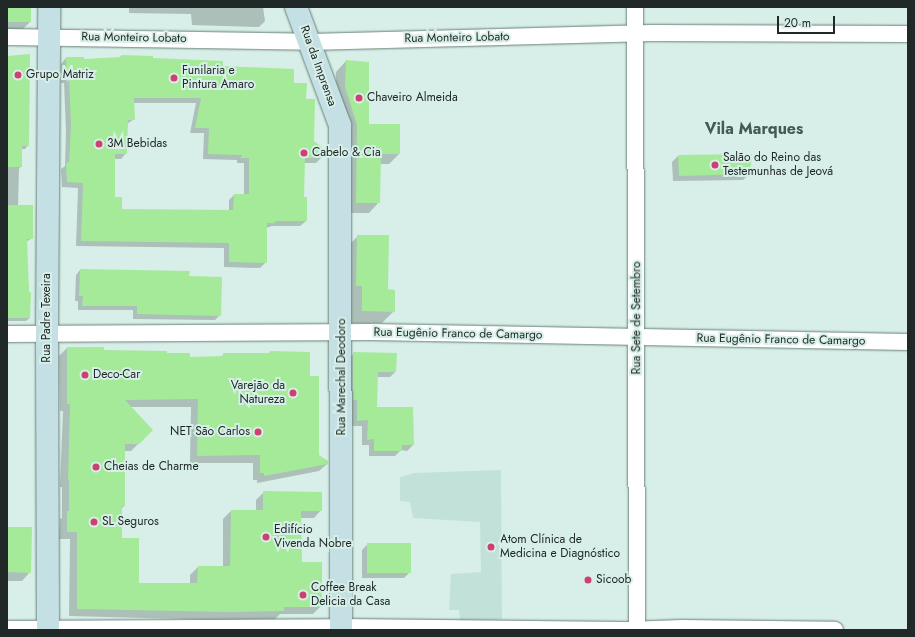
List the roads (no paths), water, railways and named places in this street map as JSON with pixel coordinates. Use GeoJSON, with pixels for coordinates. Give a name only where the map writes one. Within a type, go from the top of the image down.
{"type":"FeatureCollection","features":[{"type":"Feature","properties":{"kind":"main road","name":"Rua Padre Texeira"},"geometry":{"type":"LineString","coordinates":[[48,630],[47,334],[49,7]]}},
{"type":"Feature","properties":{"kind":"main road","name":"Rua da Imprensa"},"geometry":{"type":"LineString","coordinates":[[296,7],[340,125]]}},
{"type":"Feature","properties":{"kind":"main road","name":"Rua Marechal Deodoro"},"geometry":{"type":"LineString","coordinates":[[340,125],[342,332],[341,629]]}},
{"type":"Feature","properties":{"kind":"street","name":"Rua Sete de Setembro"},"geometry":{"type":"LineString","coordinates":[[631,630],[638,338],[635,7]]}},
{"type":"Feature","properties":{"kind":"street","name":"Rua Monteiro Lobato"},"geometry":{"type":"LineString","coordinates":[[7,37],[310,42],[635,34],[908,34]]}},
{"type":"Feature","properties":{"kind":"street","name":"Rua Eugênio Franco de Camargo"},"geometry":{"type":"LineString","coordinates":[[7,334],[342,332],[908,342]]}},
{"type":"Feature","properties":{"kind":"street"},"geometry":{"type":"LineString","coordinates":[[7,629],[835,630]]}},
{"type":"Feature","properties":{"kind":"place","name":"Grupo Matriz"},"geometry":{"type":"Point","coordinates":[18,75]}},
{"type":"Feature","properties":{"kind":"place","name":"Funilaria e Pintura Amaro"},"geometry":{"type":"Point","coordinates":[174,78]}},
{"type":"Feature","properties":{"kind":"place","name":"Chaveiro Almeida"},"geometry":{"type":"Point","coordinates":[359,98]}},
{"type":"Feature","properties":{"kind":"place","name":"3M Bebidas"},"geometry":{"type":"Point","coordinates":[99,144]}},
{"type":"Feature","properties":{"kind":"place","name":"Cabelo & Cia"},"geometry":{"type":"Point","coordinates":[304,153]}},
{"type":"Feature","properties":{"kind":"place","name":"Salão do Reino das Testemunhas de Jeová"},"geometry":{"type":"Point","coordinates":[715,165]}},
{"type":"Feature","properties":{"kind":"place","name":"Deco-Car"},"geometry":{"type":"Point","coordinates":[85,375]}},
{"type":"Feature","properties":{"kind":"place","name":"Varejão da Natureza"},"geometry":{"type":"Point","coordinates":[293,393]}},
{"type":"Feature","properties":{"kind":"place","name":"NET São Carlos"},"geometry":{"type":"Point","coordinates":[258,432]}},
{"type":"Feature","properties":{"kind":"place","name":"Cheias de Charme"},"geometry":{"type":"Point","coordinates":[96,467]}},
{"type":"Feature","properties":{"kind":"place","name":"SL Seguros"},"geometry":{"type":"Point","coordinates":[94,522]}},
{"type":"Feature","properties":{"kind":"place","name":"Edifício Vivenda Nobre"},"geometry":{"type":"Point","coordinates":[266,537]}},
{"type":"Feature","properties":{"kind":"place","name":"Atom Clínica de Medicina e Diagnóstico"},"geometry":{"type":"Point","coordinates":[491,547]}},
{"type":"Feature","properties":{"kind":"place","name":"Sicoob"},"geometry":{"type":"Point","coordinates":[588,580]}},
{"type":"Feature","properties":{"kind":"place","name":"Coffee Break Delicia da Casa"},"geometry":{"type":"Point","coordinates":[303,595]}},
{"type":"Feature","properties":{"kind":"district","name":"Vila Marques"},"geometry":{"type":"Point","coordinates":[754,129]}}]}
